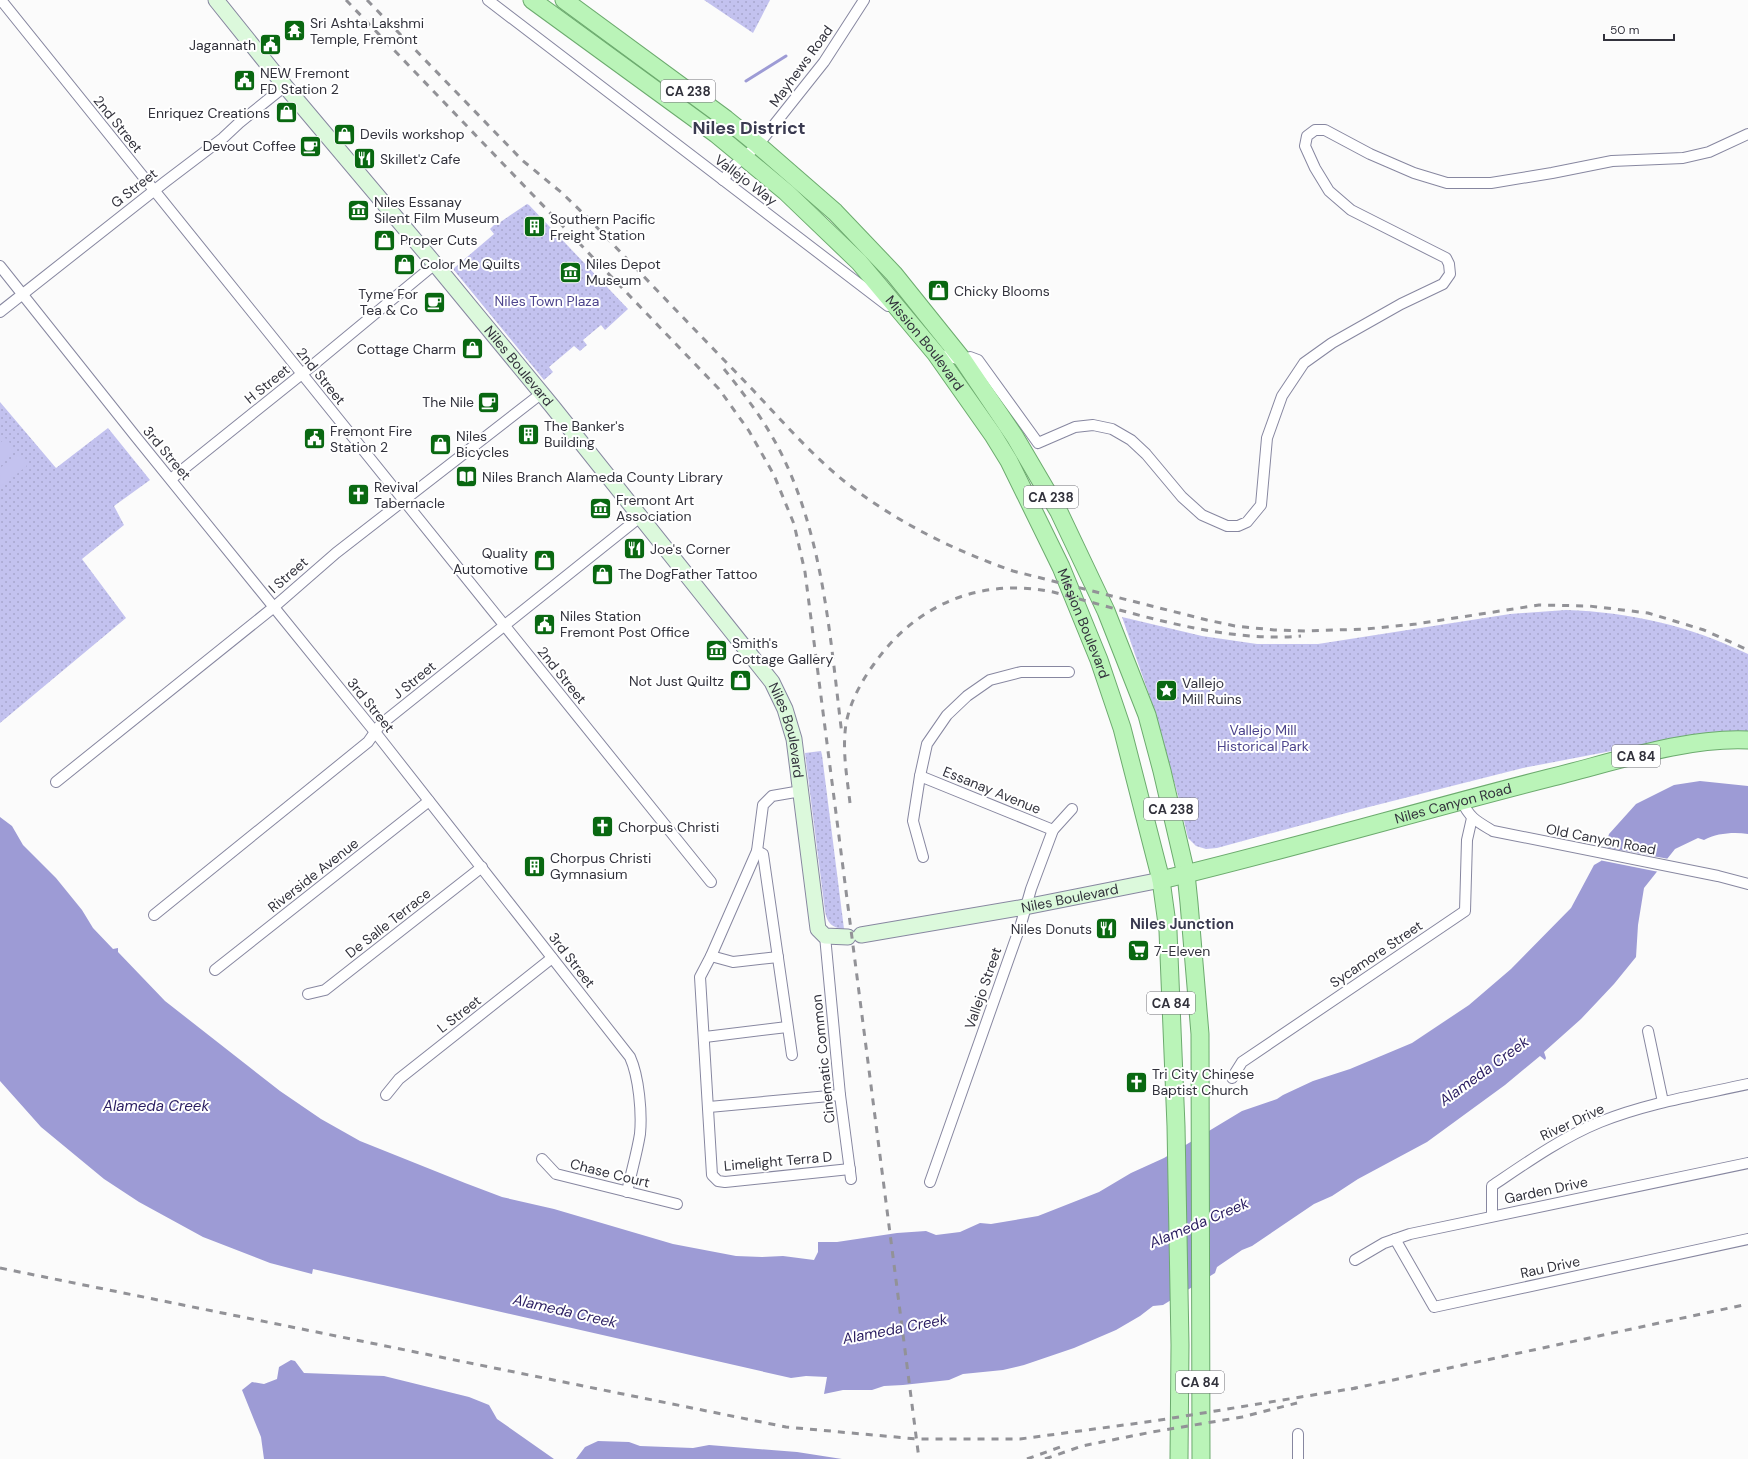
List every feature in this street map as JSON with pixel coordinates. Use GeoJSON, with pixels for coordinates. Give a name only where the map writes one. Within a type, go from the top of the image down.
{"type":"FeatureCollection","features":[{"type":"Feature","properties":{"kind":"main road","name":"Niles Boulevard"},"geometry":{"type":"LineString","coordinates":[[216,0],[285,86],[542,393],[772,682],[785,709],[790,726],[801,791],[818,929],[825,936],[854,936],[1025,907],[1161,880]]}},
{"type":"Feature","properties":{"kind":"main road","name":"Mission Boulevard"},"geometry":{"type":"LineString","coordinates":[[532,0],[716,134],[744,157],[786,192],[836,239],[880,286],[936,354],[979,413],[1005,454],[1062,567],[1099,660],[1122,728],[1161,880],[1168,931],[1176,1126],[1179,1312],[1179,1459]]}},
{"type":"Feature","properties":{"kind":"main road","name":"Mission Boulevard"},"geometry":{"type":"LineString","coordinates":[[564,0],[726,119],[758,145],[835,212],[894,274],[962,360],[998,410],[1059,512],[1106,611],[1147,715],[1162,771],[1186,874],[1198,994],[1201,1111],[1201,1459]]}},
{"type":"Feature","properties":{"kind":"main road"},"geometry":{"type":"LineString","coordinates":[[569,27],[580,12]]}},
{"type":"Feature","properties":{"kind":"main road"},"geometry":{"type":"LineString","coordinates":[[880,286],[894,274]]}},
{"type":"Feature","properties":{"kind":"main road","name":"Niles Canyon Road"},"geometry":{"type":"LineString","coordinates":[[1161,880],[1208,870],[1462,800],[1660,750],[1708,742],[1748,740]]}},
{"type":"Feature","properties":{"kind":"street","name":"Vallejo Way"},"geometry":{"type":"LineString","coordinates":[[488,0],[912,324]]}},
{"type":"Feature","properties":{"kind":"street","name":"Mayhews Road"},"geometry":{"type":"LineString","coordinates":[[723,180],[735,165],[758,145],[824,62],[864,0]]}},
{"type":"Feature","properties":{"kind":"street","name":"2nd Street"},"geometry":{"type":"LineString","coordinates":[[3,3],[711,882]]}},
{"type":"Feature","properties":{"kind":"street","name":"G Street"},"geometry":{"type":"LineString","coordinates":[[0,312],[154,190],[223,138],[239,123],[285,86]]}},
{"type":"Feature","properties":{"kind":"street"},"geometry":{"type":"LineString","coordinates":[[936,354],[962,360],[974,358],[982,364],[1038,443],[1075,427],[1093,425],[1112,429],[1131,440],[1141,449],[1182,497],[1202,515],[1227,526],[1238,526],[1247,522],[1261,505],[1267,438],[1282,396],[1304,363],[1332,343],[1401,304],[1443,284],[1450,274],[1449,264],[1446,258],[1351,210],[1329,191],[1315,168],[1305,146],[1307,136],[1315,130],[1325,130],[1370,154],[1414,173],[1447,183],[1491,183],[1612,161],[1683,158],[1709,152],[1748,134]]}},
{"type":"Feature","properties":{"kind":"street","name":"H Street"},"geometry":{"type":"LineString","coordinates":[[171,479],[302,374],[435,264]]}},
{"type":"Feature","properties":{"kind":"street","name":"3rd Street"},"geometry":{"type":"LineString","coordinates":[[0,266],[376,732],[628,1054],[635,1067],[637,1076],[640,1124],[627,1192]]}},
{"type":"Feature","properties":{"kind":"street","name":"I Street"},"geometry":{"type":"LineString","coordinates":[[56,782],[274,607],[336,553],[542,393]]}},
{"type":"Feature","properties":{"kind":"street","name":"J Street"},"geometry":{"type":"LineString","coordinates":[[154,916],[362,747],[376,732],[380,725],[640,517]]}},
{"type":"Feature","properties":{"kind":"street"},"geometry":{"type":"LineString","coordinates":[[923,857],[913,821],[920,776],[927,744],[947,715],[967,696],[990,680],[1021,672],[1069,672]]}},
{"type":"Feature","properties":{"kind":"street","name":"Essanay Avenue"},"geometry":{"type":"LineString","coordinates":[[920,776],[1053,830]]}},
{"type":"Feature","properties":{"kind":"street"},"geometry":{"type":"LineString","coordinates":[[801,791],[772,796],[763,805],[757,852],[711,956],[700,977],[709,1107],[840,1095]]}},
{"type":"Feature","properties":{"kind":"street","name":"Old Canyon Road"},"geometry":{"type":"LineString","coordinates":[[1462,800],[1465,809],[1472,818],[1493,831],[1586,851],[1711,875],[1748,884]]}},
{"type":"Feature","properties":{"kind":"street","name":"Riverside Avenue"},"geometry":{"type":"LineString","coordinates":[[215,970],[429,801]]}},
{"type":"Feature","properties":{"kind":"street","name":"Vallejo Street"},"geometry":{"type":"LineString","coordinates":[[930,1182],[1053,830],[1072,809]]}},
{"type":"Feature","properties":{"kind":"street","name":"Sycamore Street"},"geometry":{"type":"LineString","coordinates":[[1232,1078],[1242,1062],[1465,911],[1467,840],[1472,818]]}},
{"type":"Feature","properties":{"kind":"street"},"geometry":{"type":"LineString","coordinates":[[757,852],[763,854],[792,1054]]}},
{"type":"Feature","properties":{"kind":"street","name":"De Salle Terrace"},"geometry":{"type":"LineString","coordinates":[[308,994],[325,990],[482,867]]}},
{"type":"Feature","properties":{"kind":"street","name":"Cinematic Common"},"geometry":{"type":"LineString","coordinates":[[825,936],[840,1095],[851,1179]]}},
{"type":"Feature","properties":{"kind":"street"},"geometry":{"type":"LineString","coordinates":[[711,956],[733,962],[778,957]]}},
{"type":"Feature","properties":{"kind":"street","name":"L Street"},"geometry":{"type":"LineString","coordinates":[[386,1095],[399,1079],[552,958]]}},
{"type":"Feature","properties":{"kind":"street"},"geometry":{"type":"LineString","coordinates":[[704,1037],[787,1027]]}},
{"type":"Feature","properties":{"kind":"street"},"geometry":{"type":"LineString","coordinates":[[1648,1031],[1663,1102]]}},
{"type":"Feature","properties":{"kind":"street","name":"River Drive"},"geometry":{"type":"LineString","coordinates":[[1492,1216],[1492,1186],[1541,1152],[1599,1122],[1663,1102],[1748,1084]]}},
{"type":"Feature","properties":{"kind":"street","name":"Limelight Terra D"},"geometry":{"type":"LineString","coordinates":[[709,1107],[712,1175],[718,1181],[725,1182],[850,1168]]}},
{"type":"Feature","properties":{"kind":"street","name":"Chase Court"},"geometry":{"type":"LineString","coordinates":[[542,1158],[556,1174],[677,1204]]}},
{"type":"Feature","properties":{"kind":"street","name":"Garden Drive"},"geometry":{"type":"LineString","coordinates":[[1355,1260],[1384,1243],[1410,1234],[1748,1163]]}},
{"type":"Feature","properties":{"kind":"street","name":"Rau Drive"},"geometry":{"type":"LineString","coordinates":[[1395,1239],[1434,1307],[1748,1239]]}},
{"type":"Feature","properties":{"kind":"street"},"geometry":{"type":"LineString","coordinates":[[1298,1434],[1298,1459]]}},
{"type":"Feature","properties":{"kind":"green space"},"geometry":{"type":"Polygon","coordinates":[[[704,0],[770,0],[753,33],[704,0]]]}},
{"type":"Feature","properties":{"kind":"green space","name":"Niles Town Plaza"},"geometry":{"type":"Polygon","coordinates":[[[527,204],[628,309],[605,330],[601,325],[583,340],[587,345],[580,351],[574,346],[549,367],[553,372],[544,380],[453,269],[494,234],[490,229],[494,225],[527,204]]]}},
{"type":"Feature","properties":{"kind":"green space"},"geometry":{"type":"Polygon","coordinates":[[[0,402],[56,468],[108,428],[150,480],[114,506],[124,525],[82,559],[126,618],[0,723],[0,402]]]}},
{"type":"Feature","properties":{"kind":"green space"},"geometry":{"type":"Polygon","coordinates":[[[6,438],[15,450],[0,462],[0,443],[6,438]]]}},
{"type":"Feature","properties":{"kind":"green space"},"geometry":{"type":"Polygon","coordinates":[[[18,454],[27,466],[1,486],[0,468],[18,454]]]}},
{"type":"Feature","properties":{"kind":"green space","name":"Vallejo Mill Historical Park"},"geometry":{"type":"Polygon","coordinates":[[[1566,610],[1590,611],[1636,617],[1659,622],[1682,628],[1726,644],[1748,654],[1748,733],[1705,733],[1523,768],[1361,809],[1217,848],[1206,849],[1196,846],[1188,838],[1179,799],[1154,709],[1122,617],[1202,636],[1257,644],[1318,644],[1510,614],[1566,610]]]}},
{"type":"Feature","properties":{"kind":"green space"},"geometry":{"type":"Polygon","coordinates":[[[821,751],[844,929],[833,926],[827,919],[825,911],[805,753],[821,751]]]}},
{"type":"Feature","properties":{"kind":"water","name":"Alameda Creek"},"geometry":{"type":"Polygon","coordinates":[[[1700,781],[1748,786],[1748,834],[1726,834],[1714,836],[1704,840],[1698,838],[1675,849],[1644,888],[1638,925],[1636,957],[1614,984],[1581,1019],[1544,1052],[1546,1058],[1545,1060],[1540,1056],[1505,1085],[1427,1142],[1358,1179],[1332,1196],[1314,1204],[1252,1246],[1242,1250],[1217,1267],[1215,1273],[1163,1305],[1153,1306],[1140,1316],[1116,1330],[1074,1348],[1024,1365],[1003,1370],[963,1374],[949,1380],[884,1386],[872,1390],[843,1390],[824,1394],[827,1377],[806,1376],[791,1378],[313,1269],[312,1274],[270,1263],[203,1237],[139,1202],[104,1179],[41,1127],[0,1081],[0,817],[12,826],[23,845],[56,878],[82,910],[93,928],[113,949],[118,948],[118,952],[165,1001],[280,1091],[321,1119],[360,1141],[502,1197],[554,1209],[673,1244],[736,1256],[783,1256],[814,1260],[818,1252],[818,1242],[837,1242],[897,1233],[926,1231],[936,1235],[960,1232],[980,1223],[991,1224],[1038,1216],[1099,1192],[1131,1173],[1164,1158],[1242,1111],[1277,1099],[1313,1081],[1350,1069],[1412,1043],[1469,1005],[1511,969],[1571,908],[1594,865],[1601,861],[1609,834],[1636,804],[1674,785],[1700,781]]]}},
{"type":"Feature","properties":{"kind":"water"},"geometry":{"type":"Polygon","coordinates":[[[291,1360],[295,1361],[304,1373],[384,1376],[469,1397],[489,1405],[497,1419],[554,1459],[264,1459],[261,1437],[242,1390],[252,1382],[264,1384],[277,1379],[279,1367],[291,1360]]]}},
{"type":"Feature","properties":{"kind":"water"},"geometry":{"type":"Polygon","coordinates":[[[598,1441],[629,1442],[640,1446],[693,1448],[709,1445],[797,1452],[842,1459],[576,1459],[585,1447],[598,1441]]]}},
{"type":"Feature","properties":{"kind":"pier"},"geometry":{"type":"Polygon","coordinates":[[[1603,847],[1669,859],[1659,872],[1599,860],[1603,847]]]}},
{"type":"Feature","properties":{"kind":"waterway"},"geometry":{"type":"LineString","coordinates":[[746,81],[786,56]]}},
{"type":"Feature","properties":{"kind":"railway"},"geometry":{"type":"LineString","coordinates":[[346,0],[719,389],[749,431],[774,475],[794,524],[805,572],[919,1459]]}},
{"type":"Feature","properties":{"kind":"railway"},"geometry":{"type":"LineString","coordinates":[[367,0],[522,160],[562,193],[589,219],[826,466],[853,488],[891,514],[950,546],[1013,571],[1235,626],[1274,630],[1306,631],[1366,629],[1416,624],[1539,605],[1589,606],[1648,613],[1704,630],[1748,650]]}},
{"type":"Feature","properties":{"kind":"railway"},"geometry":{"type":"LineString","coordinates":[[724,369],[739,388],[773,438],[794,483],[806,517],[816,553],[829,625],[842,735]]}},
{"type":"Feature","properties":{"kind":"railway"},"geometry":{"type":"LineString","coordinates":[[850,803],[845,764],[845,734],[850,708],[860,685],[874,664],[891,643],[910,625],[930,611],[952,600],[976,592],[1001,588],[1026,588],[1053,592],[1144,617],[1208,630],[1239,635],[1270,637],[1301,636]]}},
{"type":"Feature","properties":{"kind":"railway"},"geometry":{"type":"LineString","coordinates":[[0,1268],[786,1427],[917,1439],[1020,1439],[1154,1421],[1356,1388]]}},
{"type":"Feature","properties":{"kind":"railway"},"geometry":{"type":"LineString","coordinates":[[1351,1389],[1748,1304]]}},
{"type":"Feature","properties":{"kind":"railway"},"geometry":{"type":"LineString","coordinates":[[1045,1459],[1082,1446],[1152,1432],[1242,1417],[1297,1403]]}},
{"type":"Feature","properties":{"kind":"railway"},"geometry":{"type":"LineString","coordinates":[[1027,1459],[1063,1446]]}},
{"type":"Feature","properties":{"kind":"place","name":"Sri Ashta Lakshmi Temple, Fremont"},"geometry":{"type":"Point","coordinates":[294,31]}},
{"type":"Feature","properties":{"kind":"place","name":"Jagannath"},"geometry":{"type":"Point","coordinates":[271,45]}},
{"type":"Feature","properties":{"kind":"place","name":"NEW Fremont FD Station 2"},"geometry":{"type":"Point","coordinates":[244,81]}},
{"type":"Feature","properties":{"kind":"place","name":"Enriquez Creations"},"geometry":{"type":"Point","coordinates":[286,113]}},
{"type":"Feature","properties":{"kind":"place","name":"Devils workshop"},"geometry":{"type":"Point","coordinates":[344,134]}},
{"type":"Feature","properties":{"kind":"place","name":"Devout Coffee"},"geometry":{"type":"Point","coordinates":[311,146]}},
{"type":"Feature","properties":{"kind":"place","name":"Skillet'z Cafe"},"geometry":{"type":"Point","coordinates":[364,159]}},
{"type":"Feature","properties":{"kind":"place","name":"Niles Essanay Silent Film Museum"},"geometry":{"type":"Point","coordinates":[359,210]}},
{"type":"Feature","properties":{"kind":"place","name":"Southern Pacific Freight Station"},"geometry":{"type":"Point","coordinates":[535,227]}},
{"type":"Feature","properties":{"kind":"place","name":"Proper Cuts"},"geometry":{"type":"Point","coordinates":[385,240]}},
{"type":"Feature","properties":{"kind":"place","name":"Color Me Quilts"},"geometry":{"type":"Point","coordinates":[404,264]}},
{"type":"Feature","properties":{"kind":"place","name":"Niles Depot Museum"},"geometry":{"type":"Point","coordinates":[571,272]}},
{"type":"Feature","properties":{"kind":"place","name":"Chicky Blooms"},"geometry":{"type":"Point","coordinates":[938,291]}},
{"type":"Feature","properties":{"kind":"place","name":"Tyme For Tea & Co"},"geometry":{"type":"Point","coordinates":[434,302]}},
{"type":"Feature","properties":{"kind":"place","name":"Cottage Charm"},"geometry":{"type":"Point","coordinates":[472,349]}},
{"type":"Feature","properties":{"kind":"place","name":"The Nile"},"geometry":{"type":"Point","coordinates":[489,402]}},
{"type":"Feature","properties":{"kind":"place","name":"The Banker's Building"},"geometry":{"type":"Point","coordinates":[528,434]}},
{"type":"Feature","properties":{"kind":"place","name":"Fremont Fire Station 2"},"geometry":{"type":"Point","coordinates":[314,439]}},
{"type":"Feature","properties":{"kind":"place","name":"Niles Bicycles"},"geometry":{"type":"Point","coordinates":[440,444]}},
{"type":"Feature","properties":{"kind":"place","name":"Niles Branch Alameda County Library"},"geometry":{"type":"Point","coordinates":[467,477]}},
{"type":"Feature","properties":{"kind":"place","name":"Revival Tabernacle"},"geometry":{"type":"Point","coordinates":[358,495]}},
{"type":"Feature","properties":{"kind":"place","name":"Fremont Art Association"},"geometry":{"type":"Point","coordinates":[601,508]}},
{"type":"Feature","properties":{"kind":"place","name":"Joe's Corner"},"geometry":{"type":"Point","coordinates":[634,549]}},
{"type":"Feature","properties":{"kind":"place","name":"Quality Automotive"},"geometry":{"type":"Point","coordinates":[544,561]}},
{"type":"Feature","properties":{"kind":"place","name":"The DogFather Tattoo"},"geometry":{"type":"Point","coordinates":[602,574]}},
{"type":"Feature","properties":{"kind":"place","name":"Niles Station Fremont Post Office"},"geometry":{"type":"Point","coordinates":[545,624]}},
{"type":"Feature","properties":{"kind":"place","name":"Smith's Cottage Gallery"},"geometry":{"type":"Point","coordinates":[716,651]}},
{"type":"Feature","properties":{"kind":"place","name":"Not Just Quiltz"},"geometry":{"type":"Point","coordinates":[740,681]}},
{"type":"Feature","properties":{"kind":"place","name":"Vallejo Mill Ruins"},"geometry":{"type":"Point","coordinates":[1167,691]}},
{"type":"Feature","properties":{"kind":"place","name":"Chorpus Christi"},"geometry":{"type":"Point","coordinates":[602,827]}},
{"type":"Feature","properties":{"kind":"place","name":"Chorpus Christi Gymnasium"},"geometry":{"type":"Point","coordinates":[535,866]}},
{"type":"Feature","properties":{"kind":"place","name":"Niles Donuts"},"geometry":{"type":"Point","coordinates":[1107,929]}},
{"type":"Feature","properties":{"kind":"place","name":"7-Eleven"},"geometry":{"type":"Point","coordinates":[1139,951]}},
{"type":"Feature","properties":{"kind":"place","name":"Tri City Chinese Baptist Church"},"geometry":{"type":"Point","coordinates":[1137,1082]}},
{"type":"Feature","properties":{"kind":"district","name":"Niles District"},"geometry":{"type":"Point","coordinates":[749,128]}},
{"type":"Feature","properties":{"kind":"district","name":"Niles Junction"},"geometry":{"type":"Point","coordinates":[1182,924]}}]}
